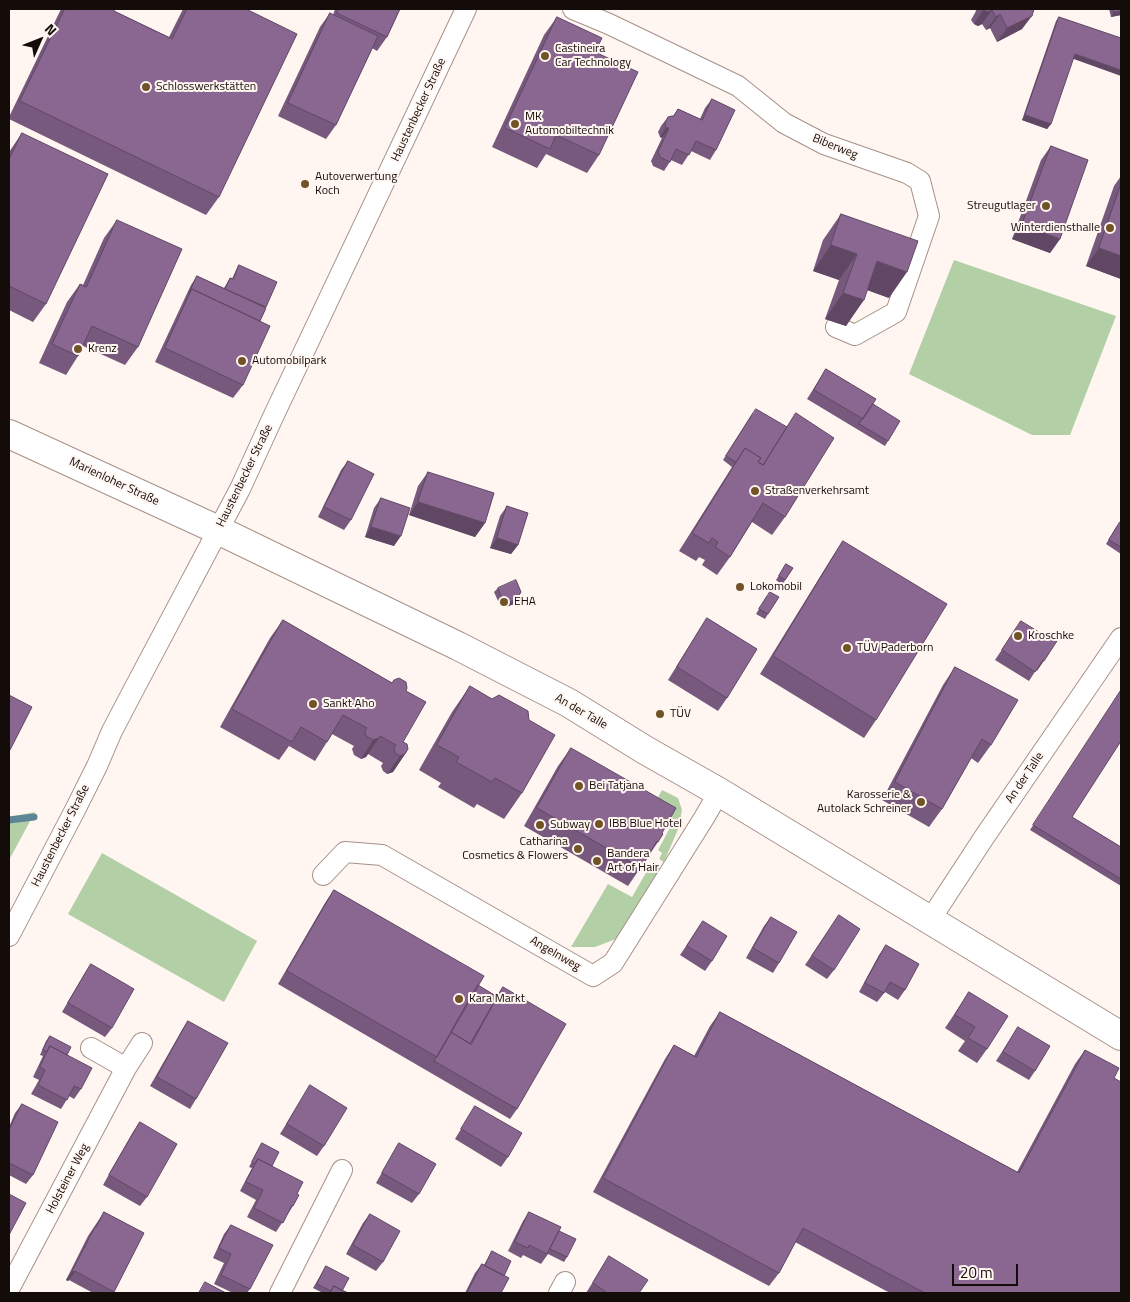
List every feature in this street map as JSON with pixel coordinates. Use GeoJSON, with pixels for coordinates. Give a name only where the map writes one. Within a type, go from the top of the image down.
{"type":"FeatureCollection","features":[{"type":"Feature","properties":{"kind":"street","name":"Haustenbecker Straße"},"geometry":{"type":"LineString","coordinates":[[9,936],[75,810],[124,708],[240,489],[466,9]]}},
{"type":"Feature","properties":{"kind":"street","name":"Biberweg"},"geometry":{"type":"LineString","coordinates":[[573,9],[609,24],[738,86],[784,123],[824,144],[906,173],[920,181],[929,216],[896,312],[855,335],[836,327]]}},
{"type":"Feature","properties":{"kind":"street","name":"Marienloher Straße"},"geometry":{"type":"LineString","coordinates":[[9,434],[218,530]]}},
{"type":"Feature","properties":{"kind":"street","name":"An der Talle"},"geometry":{"type":"LineString","coordinates":[[218,530],[450,643],[569,704],[719,792],[1121,1036]]}},
{"type":"Feature","properties":{"kind":"street","name":"An der Talle"},"geometry":{"type":"LineString","coordinates":[[930,920],[1121,638]]}},
{"type":"Feature","properties":{"kind":"street","name":"Angelnweg"},"geometry":{"type":"LineString","coordinates":[[323,875],[345,852],[382,855],[593,976],[613,963],[719,792]]}},
{"type":"Feature","properties":{"kind":"street","name":"Holsteiner Weg"},"geometry":{"type":"LineString","coordinates":[[9,1289],[126,1068],[142,1043]]}},
{"type":"Feature","properties":{"kind":"street"},"geometry":{"type":"LineString","coordinates":[[91,1048],[126,1068]]}},
{"type":"Feature","properties":{"kind":"street"},"geometry":{"type":"LineString","coordinates":[[280,1293],[342,1170]]}},
{"type":"Feature","properties":{"kind":"green space"},"geometry":{"type":"Polygon","coordinates":[[[954,260],[1116,316],[1070,435],[1032,435],[909,374],[954,260]]]}},
{"type":"Feature","properties":{"kind":"green space"},"geometry":{"type":"Polygon","coordinates":[[[662,790],[678,798],[682,810],[679,827],[664,862],[659,859],[662,853],[658,850],[672,824],[651,811],[662,790]]]}},
{"type":"Feature","properties":{"kind":"green space"},"geometry":{"type":"Polygon","coordinates":[[[35,812],[9,860],[9,817],[35,812]]]}},
{"type":"Feature","properties":{"kind":"green space"},"geometry":{"type":"Polygon","coordinates":[[[102,853],[257,941],[224,1002],[68,914],[102,853]]]}},
{"type":"Feature","properties":{"kind":"green space"},"geometry":{"type":"Polygon","coordinates":[[[655,865],[660,868],[633,916],[616,939],[595,947],[571,947],[608,884],[632,897],[647,871],[650,873],[655,865]]]}},
{"type":"Feature","properties":{"kind":"building","name":"Schlosswerkstätten"},"geometry":{"type":"Polygon","coordinates":[[[65,9],[114,9],[114,11],[172,39],[187,9],[246,9],[297,34],[219,197],[20,101],[65,9]]]}},
{"type":"Feature","properties":{"kind":"building"},"geometry":{"type":"Polygon","coordinates":[[[339,9],[400,9],[387,37],[337,13],[339,9]]]}},
{"type":"Feature","properties":{"kind":"building"},"geometry":{"type":"Polygon","coordinates":[[[983,9],[1034,9],[1032,16],[1007,28],[1000,14],[996,17],[992,10],[988,12],[983,9]]]}},
{"type":"Feature","properties":{"kind":"building"},"geometry":{"type":"Polygon","coordinates":[[[1113,9],[1121,9],[1121,11],[1114,12],[1113,9]]]}},
{"type":"Feature","properties":{"kind":"building"},"geometry":{"type":"Polygon","coordinates":[[[330,13],[378,36],[336,125],[288,103],[330,13]]]}},
{"type":"Feature","properties":{"kind":"building"},"geometry":{"type":"Polygon","coordinates":[[[557,17],[602,38],[595,52],[638,72],[599,155],[556,135],[550,149],[505,128],[557,17]]]}},
{"type":"Feature","properties":{"kind":"building"},"geometry":{"type":"Polygon","coordinates":[[[1059,17],[1121,38],[1121,70],[1075,54],[1051,124],[1025,115],[1059,17]]]}},
{"type":"Feature","properties":{"kind":"building"},"geometry":{"type":"Polygon","coordinates":[[[712,99],[735,110],[716,150],[696,141],[689,155],[676,149],[670,162],[660,157],[658,152],[669,128],[666,128],[665,123],[668,117],[674,116],[678,109],[702,120],[712,99]]]}},
{"type":"Feature","properties":{"kind":"building"},"geometry":{"type":"Polygon","coordinates":[[[22,133],[108,174],[46,304],[9,286],[9,160],[22,133]]]}},
{"type":"Feature","properties":{"kind":"building","name":"Streugutlager"},"geometry":{"type":"Polygon","coordinates":[[[1051,146],[1088,160],[1060,239],[1022,225],[1051,146]]]}},
{"type":"Feature","properties":{"kind":"building"},"geometry":{"type":"Polygon","coordinates":[[[1121,184],[1121,256],[1099,248],[1121,184]]]}},
{"type":"Feature","properties":{"kind":"building"},"geometry":{"type":"Polygon","coordinates":[[[841,214],[918,241],[907,272],[877,261],[864,300],[843,293],[857,254],[831,245],[841,214]]]}},
{"type":"Feature","properties":{"kind":"building"},"geometry":{"type":"Polygon","coordinates":[[[117,220],[182,249],[138,347],[92,326],[78,356],[52,344],[80,284],[86,287],[117,220]]]}},
{"type":"Feature","properties":{"kind":"building"},"geometry":{"type":"Polygon","coordinates":[[[239,265],[277,282],[266,307],[225,289],[230,278],[233,279],[239,265]]]}},
{"type":"Feature","properties":{"kind":"building"},"geometry":{"type":"Polygon","coordinates":[[[197,276],[266,308],[260,321],[192,289],[189,293],[197,276]]]}},
{"type":"Feature","properties":{"kind":"building"},"geometry":{"type":"Polygon","coordinates":[[[192,289],[270,326],[243,385],[165,348],[192,289]]]}},
{"type":"Feature","properties":{"kind":"building"},"geometry":{"type":"Polygon","coordinates":[[[826,369],[876,399],[863,419],[814,390],[826,369]]]}},
{"type":"Feature","properties":{"kind":"building"},"geometry":{"type":"Polygon","coordinates":[[[873,404],[900,421],[888,441],[859,424],[873,404]]]}},
{"type":"Feature","properties":{"kind":"building"},"geometry":{"type":"Polygon","coordinates":[[[756,409],[787,427],[763,465],[758,462],[761,458],[745,448],[736,462],[726,456],[756,409]]]}},
{"type":"Feature","properties":{"kind":"building"},"geometry":{"type":"Polygon","coordinates":[[[796,413],[834,438],[785,517],[763,503],[730,557],[715,547],[718,542],[712,538],[709,543],[692,533],[745,448],[761,458],[758,462],[763,465],[796,413]]]}},
{"type":"Feature","properties":{"kind":"building"},"geometry":{"type":"Polygon","coordinates":[[[348,461],[374,474],[351,520],[324,507],[348,461]]]}},
{"type":"Feature","properties":{"kind":"building"},"geometry":{"type":"Polygon","coordinates":[[[428,472],[494,493],[485,523],[418,502],[428,472]]]}},
{"type":"Feature","properties":{"kind":"building"},"geometry":{"type":"Polygon","coordinates":[[[381,498],[410,508],[401,536],[371,527],[381,498]]]}},
{"type":"Feature","properties":{"kind":"building"},"geometry":{"type":"Polygon","coordinates":[[[507,506],[528,513],[518,545],[497,538],[507,506]]]}},
{"type":"Feature","properties":{"kind":"building"},"geometry":{"type":"Polygon","coordinates":[[[1121,522],[1121,547],[1109,540],[1121,522]]]}},
{"type":"Feature","properties":{"kind":"building","name":"TÜV Paderborn"},"geometry":{"type":"Polygon","coordinates":[[[843,541],[947,604],[876,720],[773,656],[843,541]]]}},
{"type":"Feature","properties":{"kind":"building"},"geometry":{"type":"Polygon","coordinates":[[[786,564],[793,568],[785,580],[779,576],[786,564]]]}},
{"type":"Feature","properties":{"kind":"building"},"geometry":{"type":"Polygon","coordinates":[[[516,580],[521,592],[517,599],[509,602],[502,599],[498,588],[516,580]]]}},
{"type":"Feature","properties":{"kind":"building"},"geometry":{"type":"Polygon","coordinates":[[[770,592],[779,597],[768,614],[759,609],[770,592]]]}},
{"type":"Feature","properties":{"kind":"building"},"geometry":{"type":"Polygon","coordinates":[[[707,618],[757,649],[727,698],[677,667],[707,618]]]}},
{"type":"Feature","properties":{"kind":"building","name":"Sankt Aho"},"geometry":{"type":"Polygon","coordinates":[[[283,620],[392,683],[399,678],[406,682],[406,691],[426,702],[403,742],[407,744],[408,749],[405,754],[400,756],[395,753],[394,748],[396,745],[380,736],[373,740],[366,736],[365,731],[367,728],[343,715],[327,742],[301,727],[292,742],[232,709],[283,620]]]}},
{"type":"Feature","properties":{"kind":"building"},"geometry":{"type":"Polygon","coordinates":[[[1021,621],[1057,641],[1035,672],[1002,650],[1021,621]]]}},
{"type":"Feature","properties":{"kind":"building"},"geometry":{"type":"Polygon","coordinates":[[[955,667],[1018,700],[991,745],[982,739],[942,809],[895,782],[955,667]]]}},
{"type":"Feature","properties":{"kind":"building"},"geometry":{"type":"Polygon","coordinates":[[[470,686],[492,699],[499,695],[528,711],[529,720],[555,735],[522,793],[495,778],[492,782],[456,762],[459,757],[437,745],[470,686]]]}},
{"type":"Feature","properties":{"kind":"building"},"geometry":{"type":"Polygon","coordinates":[[[1121,690],[1121,741],[1072,817],[1121,847],[1121,879],[1033,825],[1121,690]]]}},
{"type":"Feature","properties":{"kind":"building"},"geometry":{"type":"Polygon","coordinates":[[[9,695],[32,707],[10,750],[9,749],[9,695]]]}},
{"type":"Feature","properties":{"kind":"building"},"geometry":{"type":"Polygon","coordinates":[[[571,748],[676,808],[663,834],[641,868],[537,808],[571,748]]]}},
{"type":"Feature","properties":{"kind":"building"},"geometry":{"type":"Polygon","coordinates":[[[334,890],[484,976],[437,1057],[287,971],[334,890]]]}},
{"type":"Feature","properties":{"kind":"building"},"geometry":{"type":"Polygon","coordinates":[[[839,915],[860,929],[834,970],[812,956],[839,915]]]}},
{"type":"Feature","properties":{"kind":"building"},"geometry":{"type":"Polygon","coordinates":[[[771,917],[797,932],[779,963],[753,948],[771,917]]]}},
{"type":"Feature","properties":{"kind":"building"},"geometry":{"type":"Polygon","coordinates":[[[703,921],[727,936],[712,961],[687,946],[703,921]]]}},
{"type":"Feature","properties":{"kind":"building"},"geometry":{"type":"Polygon","coordinates":[[[886,945],[919,964],[905,990],[890,982],[884,993],[865,983],[886,945]]]}},
{"type":"Feature","properties":{"kind":"building"},"geometry":{"type":"Polygon","coordinates":[[[91,964],[134,989],[112,1028],[68,1003],[91,964]]]}},
{"type":"Feature","properties":{"kind":"building"},"geometry":{"type":"Polygon","coordinates":[[[478,985],[497,997],[470,1044],[451,1032],[478,985]]]}},
{"type":"Feature","properties":{"kind":"building"},"geometry":{"type":"Polygon","coordinates":[[[503,987],[566,1024],[517,1109],[434,1061],[451,1032],[471,1044],[503,987]]]}},
{"type":"Feature","properties":{"kind":"building"},"geometry":{"type":"Polygon","coordinates":[[[969,992],[1008,1016],[987,1049],[968,1038],[975,1027],[955,1015],[969,992]]]}},
{"type":"Feature","properties":{"kind":"building"},"geometry":{"type":"Polygon","coordinates":[[[720,1012],[1019,1173],[1085,1050],[1119,1068],[1114,1078],[1121,1082],[1121,1293],[925,1293],[803,1228],[779,1273],[603,1178],[674,1045],[696,1057],[720,1012]]]}},
{"type":"Feature","properties":{"kind":"building"},"geometry":{"type":"Polygon","coordinates":[[[188,1021],[228,1043],[196,1099],[157,1077],[188,1021]]]}},
{"type":"Feature","properties":{"kind":"building"},"geometry":{"type":"Polygon","coordinates":[[[1018,1027],[1050,1046],[1035,1071],[1003,1052],[1018,1027]]]}},
{"type":"Feature","properties":{"kind":"building"},"geometry":{"type":"Polygon","coordinates":[[[50,1036],[71,1047],[67,1055],[50,1046],[47,1052],[43,1050],[50,1036]]]}},
{"type":"Feature","properties":{"kind":"building"},"geometry":{"type":"Polygon","coordinates":[[[50,1046],[92,1068],[81,1089],[74,1086],[67,1100],[38,1085],[45,1070],[40,1067],[50,1046]]]}},
{"type":"Feature","properties":{"kind":"building"},"geometry":{"type":"Polygon","coordinates":[[[310,1085],[347,1108],[324,1146],[287,1124],[310,1085]]]}},
{"type":"Feature","properties":{"kind":"building"},"geometry":{"type":"Polygon","coordinates":[[[22,1104],[58,1122],[33,1175],[9,1163],[9,1130],[22,1104]]]}},
{"type":"Feature","properties":{"kind":"building"},"geometry":{"type":"Polygon","coordinates":[[[475,1106],[522,1133],[508,1157],[461,1129],[475,1106]]]}},
{"type":"Feature","properties":{"kind":"building"},"geometry":{"type":"Polygon","coordinates":[[[140,1122],[177,1144],[147,1197],[109,1175],[140,1122]]]}},
{"type":"Feature","properties":{"kind":"building"},"geometry":{"type":"Polygon","coordinates":[[[262,1143],[279,1152],[272,1166],[258,1159],[255,1164],[252,1162],[262,1143]]]}},
{"type":"Feature","properties":{"kind":"building"},"geometry":{"type":"Polygon","coordinates":[[[399,1143],[436,1164],[419,1194],[382,1173],[399,1143]]]}},
{"type":"Feature","properties":{"kind":"building"},"geometry":{"type":"Polygon","coordinates":[[[258,1159],[303,1182],[297,1194],[299,1195],[283,1223],[254,1208],[263,1190],[246,1182],[258,1159]]]}},
{"type":"Feature","properties":{"kind":"building"},"geometry":{"type":"Polygon","coordinates":[[[9,1194],[26,1203],[9,1235],[9,1194]]]}},
{"type":"Feature","properties":{"kind":"building"},"geometry":{"type":"Polygon","coordinates":[[[104,1212],[144,1233],[114,1292],[72,1271],[104,1212]]]}},
{"type":"Feature","properties":{"kind":"building"},"geometry":{"type":"Polygon","coordinates":[[[529,1212],[561,1227],[547,1254],[529,1245],[528,1248],[515,1242],[529,1212]]]}},
{"type":"Feature","properties":{"kind":"building"},"geometry":{"type":"Polygon","coordinates":[[[370,1214],[400,1231],[383,1262],[353,1245],[370,1214]]]}},
{"type":"Feature","properties":{"kind":"building"},"geometry":{"type":"Polygon","coordinates":[[[231,1225],[273,1245],[250,1289],[221,1275],[231,1254],[219,1248],[231,1225]]]}},
{"type":"Feature","properties":{"kind":"building"},"geometry":{"type":"Polygon","coordinates":[[[559,1231],[576,1239],[567,1257],[550,1249],[559,1231]]]}},
{"type":"Feature","properties":{"kind":"building"},"geometry":{"type":"Polygon","coordinates":[[[492,1251],[511,1261],[504,1276],[485,1266],[492,1251]]]}},
{"type":"Feature","properties":{"kind":"building"},"geometry":{"type":"Polygon","coordinates":[[[609,1256],[648,1280],[639,1293],[606,1293],[593,1283],[609,1256]]]}},
{"type":"Feature","properties":{"kind":"building"},"geometry":{"type":"Polygon","coordinates":[[[482,1264],[509,1278],[501,1293],[467,1293],[482,1264]]]}},
{"type":"Feature","properties":{"kind":"building"},"geometry":{"type":"Polygon","coordinates":[[[326,1266],[349,1278],[342,1291],[334,1286],[331,1291],[317,1284],[326,1266]]]}},
{"type":"Feature","properties":{"kind":"building"},"geometry":{"type":"Polygon","coordinates":[[[205,1282],[226,1293],[199,1293],[205,1282]]]}},
{"type":"Feature","properties":{"kind":"building"},"geometry":{"type":"Polygon","coordinates":[[[334,1286],[348,1293],[330,1293],[334,1286]]]}},
{"type":"Feature","properties":{"kind":"waterway"},"geometry":{"type":"LineString","coordinates":[[9,820],[34,817]]}},
{"type":"Feature","properties":{"kind":"place","name":"Castineira Car Technology"},"geometry":{"type":"Point","coordinates":[545,56]}},
{"type":"Feature","properties":{"kind":"place","name":"Schlosswerkstätten"},"geometry":{"type":"Point","coordinates":[146,87]}},
{"type":"Feature","properties":{"kind":"place","name":"MK Automobiltechnik"},"geometry":{"type":"Point","coordinates":[515,124]}},
{"type":"Feature","properties":{"kind":"place","name":"Autoverwertung Koch"},"geometry":{"type":"Point","coordinates":[305,184]}},
{"type":"Feature","properties":{"kind":"place","name":"Streugutlager"},"geometry":{"type":"Point","coordinates":[1046,206]}},
{"type":"Feature","properties":{"kind":"place","name":"Winterdiensthalle"},"geometry":{"type":"Point","coordinates":[1110,228]}},
{"type":"Feature","properties":{"kind":"place","name":"Krenz"},"geometry":{"type":"Point","coordinates":[78,349]}},
{"type":"Feature","properties":{"kind":"place","name":"Automobilpark"},"geometry":{"type":"Point","coordinates":[242,361]}},
{"type":"Feature","properties":{"kind":"place","name":"Straßenverkehrsamt"},"geometry":{"type":"Point","coordinates":[755,491]}},
{"type":"Feature","properties":{"kind":"place","name":"Lokomobil"},"geometry":{"type":"Point","coordinates":[740,587]}},
{"type":"Feature","properties":{"kind":"place","name":"EHA"},"geometry":{"type":"Point","coordinates":[504,602]}},
{"type":"Feature","properties":{"kind":"place","name":"Kroschke"},"geometry":{"type":"Point","coordinates":[1018,636]}},
{"type":"Feature","properties":{"kind":"place","name":"TÜV Paderborn"},"geometry":{"type":"Point","coordinates":[847,648]}},
{"type":"Feature","properties":{"kind":"place","name":"Sankt Aho"},"geometry":{"type":"Point","coordinates":[313,704]}},
{"type":"Feature","properties":{"kind":"place","name":"TÜV"},"geometry":{"type":"Point","coordinates":[660,714]}},
{"type":"Feature","properties":{"kind":"place","name":"Bei Tatjana"},"geometry":{"type":"Point","coordinates":[579,786]}},
{"type":"Feature","properties":{"kind":"place","name":"Karosserie & Autolack Schreiner"},"geometry":{"type":"Point","coordinates":[921,802]}},
{"type":"Feature","properties":{"kind":"place","name":"IBB Blue Hotel"},"geometry":{"type":"Point","coordinates":[599,824]}},
{"type":"Feature","properties":{"kind":"place","name":"Subway"},"geometry":{"type":"Point","coordinates":[540,825]}},
{"type":"Feature","properties":{"kind":"place","name":"Catharina Cosmetics & Flowers"},"geometry":{"type":"Point","coordinates":[578,849]}},
{"type":"Feature","properties":{"kind":"place","name":"Bandera Art of Hair"},"geometry":{"type":"Point","coordinates":[597,861]}},
{"type":"Feature","properties":{"kind":"place","name":"Kara Markt"},"geometry":{"type":"Point","coordinates":[459,999]}}]}
